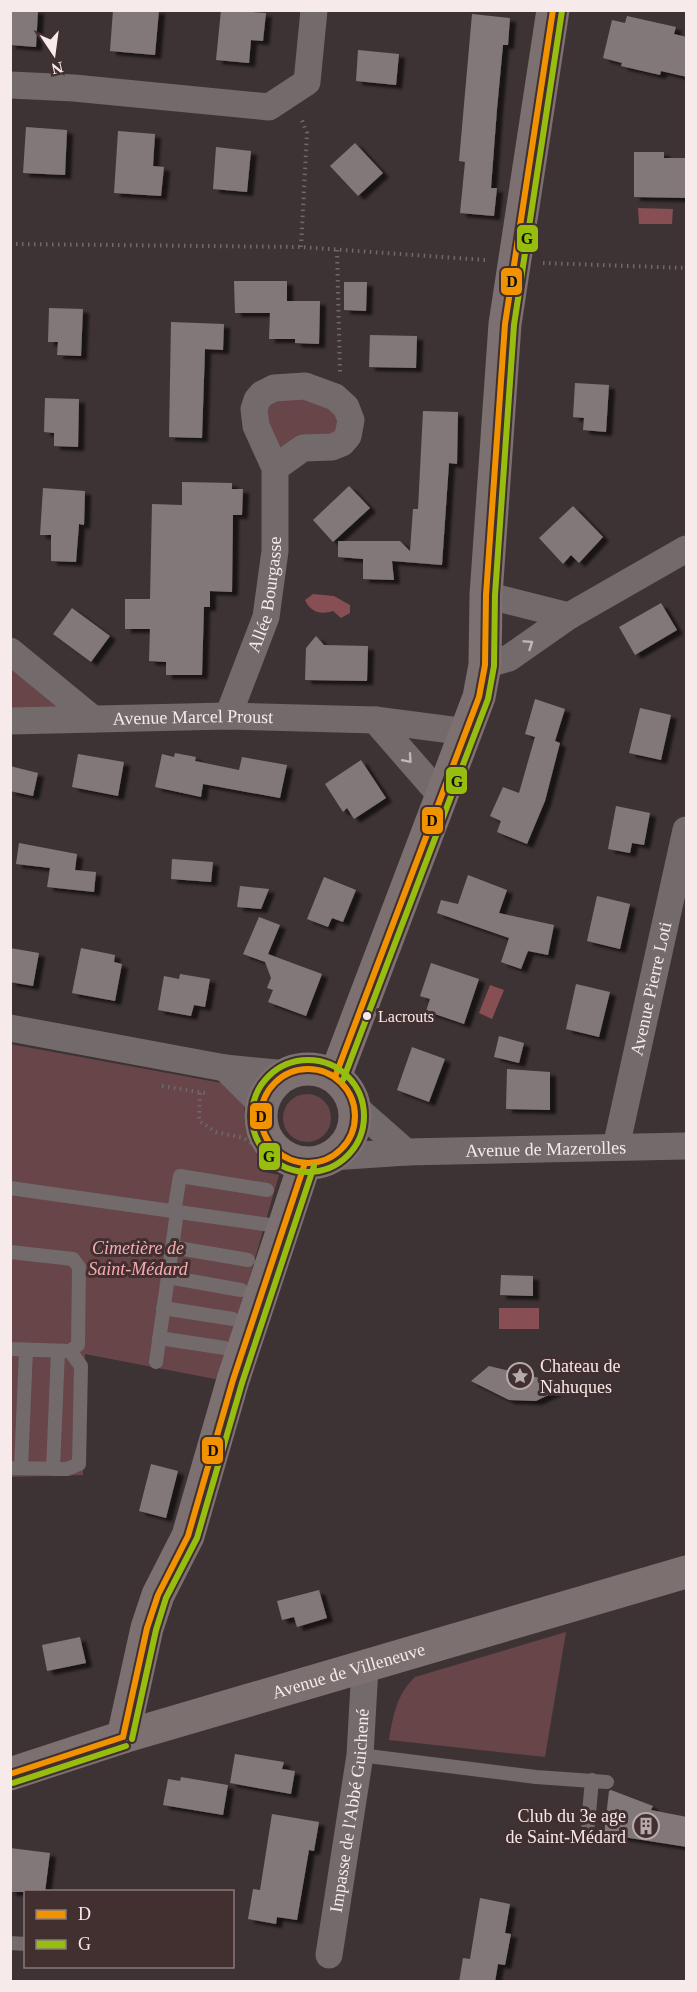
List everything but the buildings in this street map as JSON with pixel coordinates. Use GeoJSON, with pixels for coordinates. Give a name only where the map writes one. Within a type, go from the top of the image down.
{"type":"FeatureCollection","features":[{"type":"Feature","properties":{"kind":"street"},"geometry":{"type":"LineString","coordinates":[[10,85],[74,88],[269,107],[307,82],[314,10]]}},
{"type":"Feature","properties":{"kind":"street"},"geometry":{"type":"LineString","coordinates":[[335,1077],[479,697],[485,665],[486,595],[505,324],[554,10]]}},
{"type":"Feature","properties":{"kind":"street","name":"Allée Bourgasse"},"geometry":{"type":"LineString","coordinates":[[228,716],[266,617],[275,550],[275,468],[254,417],[254,409],[262,394],[273,388],[305,386],[335,397],[342,404]]}},
{"type":"Feature","properties":{"kind":"street"},"geometry":{"type":"LineString","coordinates":[[275,468],[303,448],[332,447],[342,443],[348,436],[351,420],[342,404]]}},
{"type":"Feature","properties":{"kind":"street"},"geometry":{"type":"LineString","coordinates":[[485,665],[508,658],[569,616],[682,557]]}},
{"type":"Feature","properties":{"kind":"street"},"geometry":{"type":"LineString","coordinates":[[486,595],[569,616]]}},
{"type":"Feature","properties":{"kind":"street"},"geometry":{"type":"LineString","coordinates":[[10,651],[93,719]]}},
{"type":"Feature","properties":{"kind":"street","name":"Avenue Marcel Proust"},"geometry":{"type":"LineString","coordinates":[[10,721],[228,716],[375,720],[467,732]]}},
{"type":"Feature","properties":{"kind":"street"},"geometry":{"type":"LineString","coordinates":[[375,720],[442,797]]}},
{"type":"Feature","properties":{"kind":"street","name":"Avenue Pierre Loti"},"geometry":{"type":"LineString","coordinates":[[616,1147],[687,830]]}},
{"type":"Feature","properties":{"kind":"street"},"geometry":{"type":"LineString","coordinates":[[10,1028],[225,1068],[287,1074],[311,1069],[335,1077],[348,1090],[355,1107],[406,1152]]}},
{"type":"Feature","properties":{"kind":"street"},"geometry":{"type":"LineString","coordinates":[[225,1068],[262,1105]]}},
{"type":"Feature","properties":{"kind":"street"},"geometry":{"type":"LineString","coordinates":[[287,1074],[271,1087],[262,1105],[261,1119],[270,1144],[279,1154],[318,1160]]}},
{"type":"Feature","properties":{"kind":"street"},"geometry":{"type":"LineString","coordinates":[[123,1737],[147,1628],[158,1595],[188,1536],[232,1380],[284,1227],[318,1160],[348,1142],[353,1131],[355,1107]]}},
{"type":"Feature","properties":{"kind":"street","name":"Avenue de Mazerolles"},"geometry":{"type":"LineString","coordinates":[[318,1160],[406,1152],[687,1146]]}},
{"type":"Feature","properties":{"kind":"street","name":"Avenue de Villeneuve"},"geometry":{"type":"LineString","coordinates":[[10,1774],[123,1737],[687,1572]]}},
{"type":"Feature","properties":{"kind":"street","name":"Impasse de l'Abbé Guichené"},"geometry":{"type":"LineString","coordinates":[[329,1955],[360,1755],[365,1667]]}},
{"type":"Feature","properties":{"kind":"lane"},"geometry":{"type":"LineString","coordinates":[[156,1362],[180,1176],[267,1190]]}},
{"type":"Feature","properties":{"kind":"lane"},"geometry":{"type":"LineString","coordinates":[[10,1188],[284,1227]]}},
{"type":"Feature","properties":{"kind":"lane"},"geometry":{"type":"LineString","coordinates":[[172,1247],[248,1260]]}},
{"type":"Feature","properties":{"kind":"lane"},"geometry":{"type":"LineString","coordinates":[[10,1252],[73,1259],[79,1267],[78,1345],[64,1351],[10,1350]]}},
{"type":"Feature","properties":{"kind":"lane"},"geometry":{"type":"LineString","coordinates":[[168,1277],[241,1290]]}},
{"type":"Feature","properties":{"kind":"lane"},"geometry":{"type":"LineString","coordinates":[[163,1308],[233,1319]]}},
{"type":"Feature","properties":{"kind":"lane"},"geometry":{"type":"LineString","coordinates":[[159,1338],[225,1348]]}},
{"type":"Feature","properties":{"kind":"lane"},"geometry":{"type":"LineString","coordinates":[[26,1350],[16,1468],[67,1469],[79,1464],[81,1366],[64,1351]]}},
{"type":"Feature","properties":{"kind":"lane"},"geometry":{"type":"LineString","coordinates":[[53,1469],[64,1351]]}},
{"type":"Feature","properties":{"kind":"lane"},"geometry":{"type":"LineString","coordinates":[[360,1755],[536,1777],[607,1782]]}},
{"type":"Feature","properties":{"kind":"lane"},"geometry":{"type":"LineString","coordinates":[[588,1824],[592,1780]]}},
{"type":"Feature","properties":{"kind":"path"},"geometry":{"type":"LineString","coordinates":[[292,92],[307,133],[301,247]]}},
{"type":"Feature","properties":{"kind":"path"},"geometry":{"type":"LineString","coordinates":[[10,243],[301,247],[428,258],[687,268]]}},
{"type":"Feature","properties":{"kind":"path"},"geometry":{"type":"LineString","coordinates":[[337,250],[342,404]]}},
{"type":"Feature","properties":{"kind":"path"},"geometry":{"type":"LineString","coordinates":[[200,1093],[199,1121],[216,1132],[244,1138],[257,1148]]}},
{"type":"Feature","properties":{"kind":"green space"},"geometry":{"type":"Polygon","coordinates":[[[273,396],[323,397],[343,413],[343,429],[280,455],[262,403],[273,396]]]}},
{"type":"Feature","properties":{"kind":"green space"},"geometry":{"type":"Polygon","coordinates":[[[10,665],[59,703],[59,710],[11,708],[10,665]]]}},
{"type":"Feature","properties":{"kind":"green space","name":"Cimetière de Saint-Médard"},"geometry":{"type":"Polygon","coordinates":[[[10,1044],[227,1084],[244,1100],[245,1126],[264,1172],[279,1175],[220,1380],[85,1354],[83,1475],[11,1477],[10,1044]]]}},
{"type":"Feature","properties":{"kind":"green space"},"geometry":{"type":"Polygon","coordinates":[[[307,1094],[324,1101],[331,1118],[324,1135],[307,1142],[290,1135],[283,1118],[290,1101],[307,1094]]]}},
{"type":"Feature","properties":{"kind":"green space"},"geometry":{"type":"Polygon","coordinates":[[[566,1632],[545,1757],[389,1740],[400,1698],[415,1677],[566,1632]]]}},
{"type":"Feature","properties":{"kind":"shaded area"},"geometry":{"type":"Polygon","coordinates":[[[638,208],[673,209],[672,224],[639,224],[638,208]]]}},
{"type":"Feature","properties":{"kind":"shaded area"},"geometry":{"type":"Polygon","coordinates":[[[313,594],[334,596],[350,605],[350,613],[341,618],[333,611],[324,613],[313,610],[305,600],[313,594]]]}},
{"type":"Feature","properties":{"kind":"shaded area"},"geometry":{"type":"Polygon","coordinates":[[[490,985],[504,990],[492,1019],[479,1013],[490,985]]]}},
{"type":"Feature","properties":{"kind":"shaded area"},"geometry":{"type":"Polygon","coordinates":[[[499,1308],[539,1308],[539,1329],[499,1329],[499,1308]]]}},
{"type":"Feature","properties":{"kind":"transit line","name":"D"},"geometry":{"type":"LineString","coordinates":[[335,1077],[479,697],[485,665],[486,595],[505,324],[553,10]]}},
{"type":"Feature","properties":{"kind":"transit line","name":"G"},"geometry":{"type":"LineString","coordinates":[[343,1080],[488,699],[494,666],[495,595],[514,325],[562,11]]}},
{"type":"Feature","properties":{"kind":"transit line","name":"G"},"geometry":{"type":"LineString","coordinates":[[308,1060],[329,1064],[348,1076],[360,1095],[364,1116],[360,1137],[348,1156],[329,1168],[308,1172],[287,1168],[268,1156],[256,1137],[252,1116],[256,1095],[268,1076],[287,1064],[308,1060]]}},
{"type":"Feature","properties":{"kind":"transit line","name":"D"},"geometry":{"type":"LineString","coordinates":[[308,1069],[326,1073],[341,1083],[351,1098],[355,1116],[351,1134],[341,1149],[326,1159],[308,1163],[290,1159],[275,1149],[265,1134],[261,1116],[265,1098],[275,1083],[290,1073],[308,1069]]}},
{"type":"Feature","properties":{"kind":"transit line","name":"D"},"geometry":{"type":"LineString","coordinates":[[123,1737],[147,1628],[158,1595],[188,1536],[233,1380],[305,1163]]}},
{"type":"Feature","properties":{"kind":"transit line","name":"G"},"geometry":{"type":"LineString","coordinates":[[132,1739],[156,1630],[166,1598],[197,1538],[242,1383],[314,1166]]}},
{"type":"Feature","properties":{"kind":"transit line","name":"D"},"geometry":{"type":"LineString","coordinates":[[10,1774],[123,1737]]}},
{"type":"Feature","properties":{"kind":"transit line","name":"G"},"geometry":{"type":"LineString","coordinates":[[13,1783],[126,1746]]}},
{"type":"Feature","properties":{"kind":"place","name":"Lacrouts"},"geometry":{"type":"Point","coordinates":[367,1016]}},
{"type":"Feature","properties":{"kind":"place","name":"Chateau de Nahuques"},"geometry":{"type":"Point","coordinates":[520,1376]}},
{"type":"Feature","properties":{"kind":"place","name":"Club du 3e age de Saint-Médard"},"geometry":{"type":"Point","coordinates":[646,1826]}}]}
